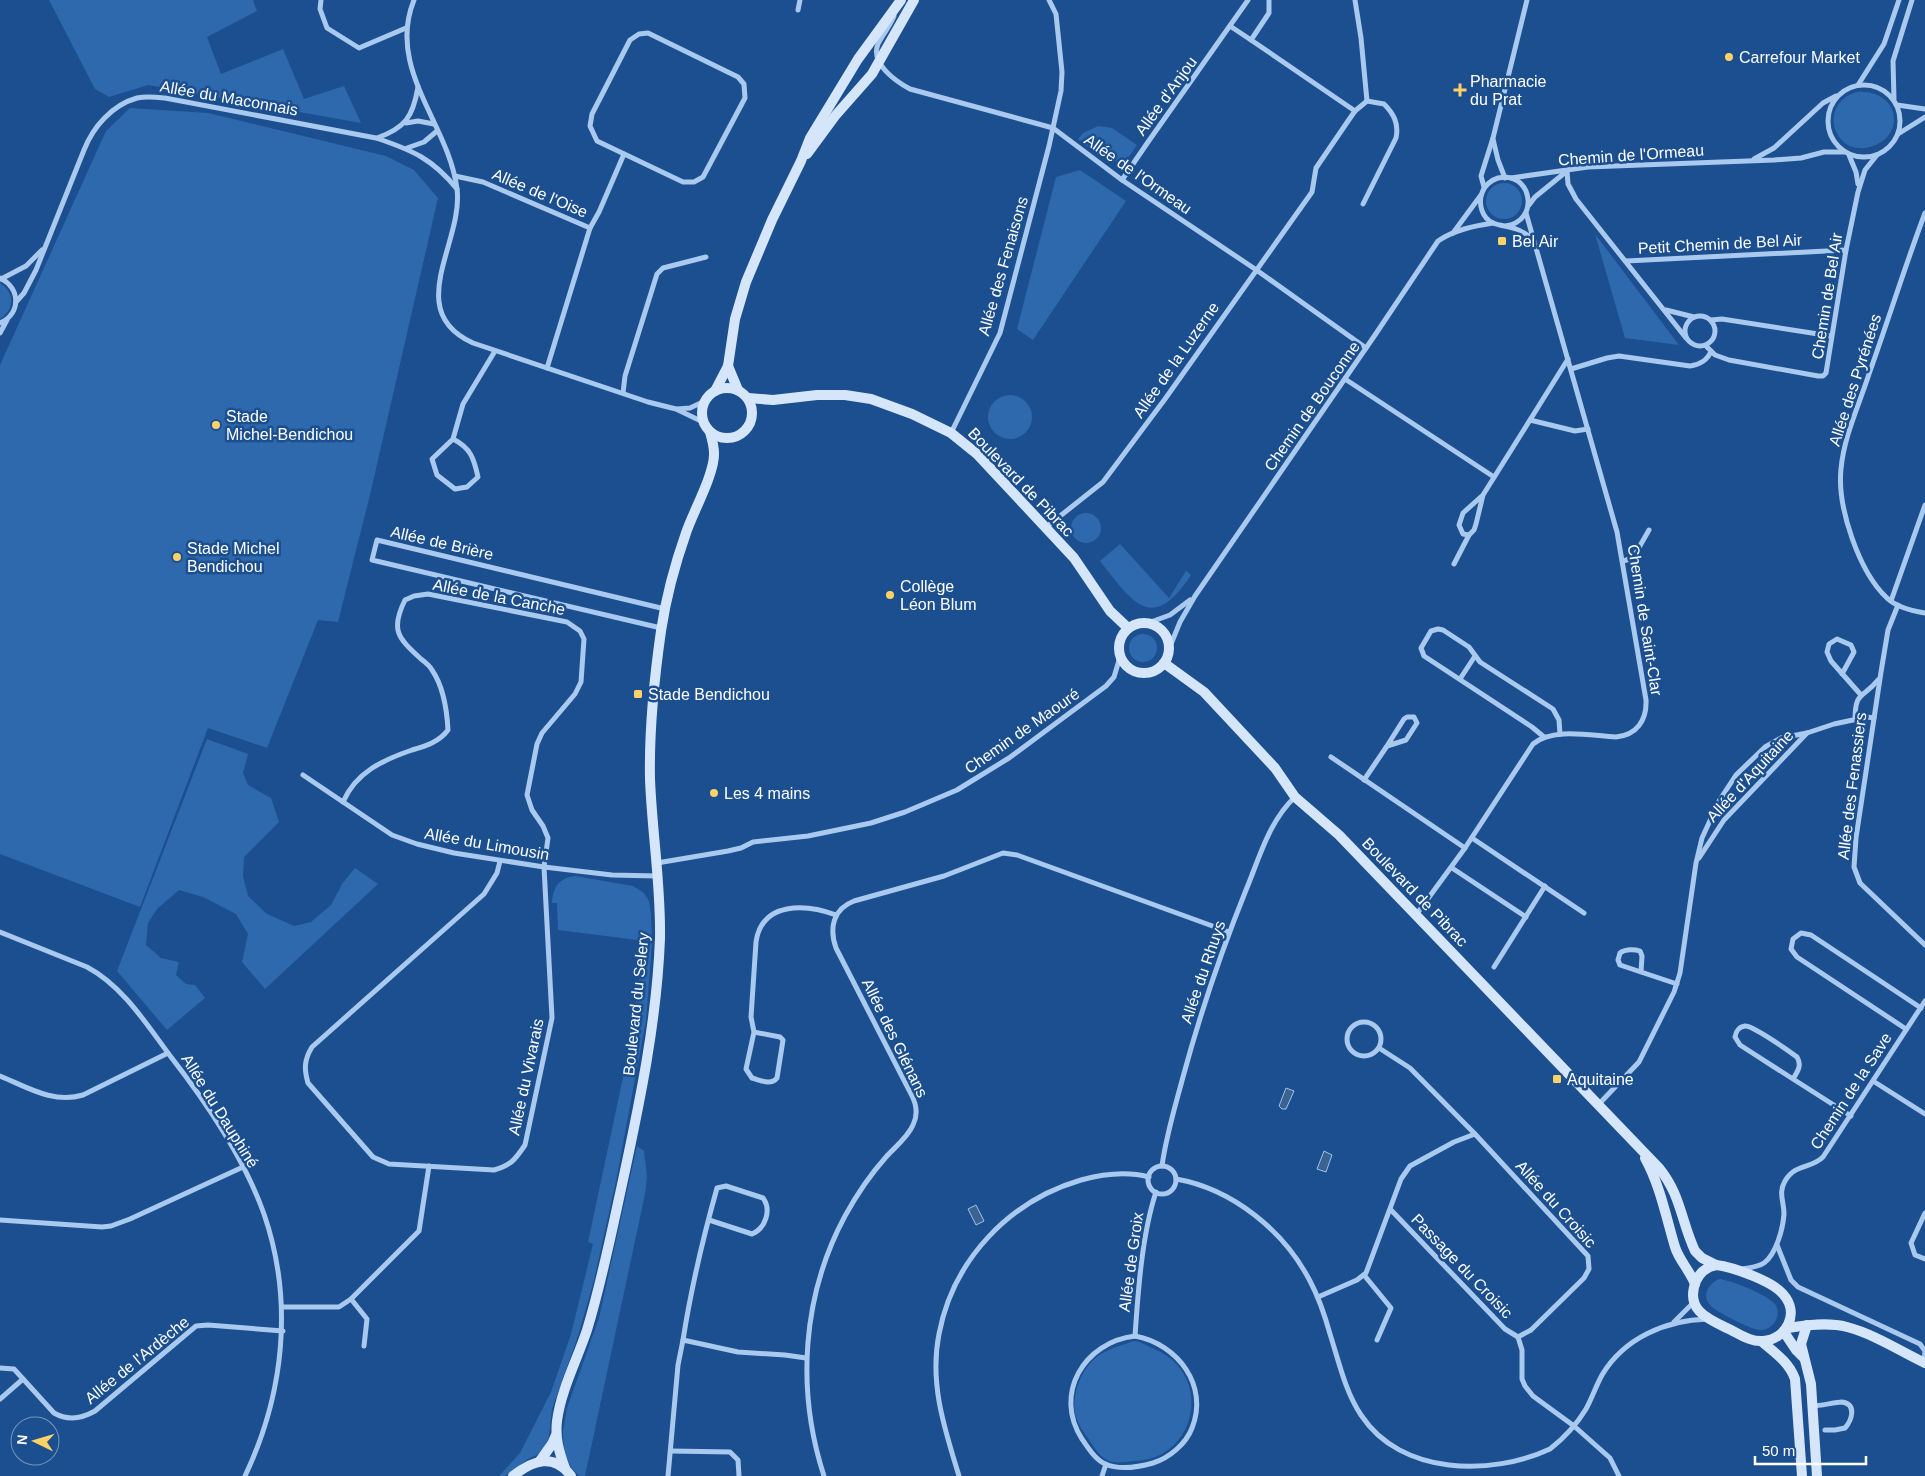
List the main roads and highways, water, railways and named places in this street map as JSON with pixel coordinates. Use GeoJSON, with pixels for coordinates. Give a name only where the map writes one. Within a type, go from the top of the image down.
{"type":"FeatureCollection","features":[{"type":"Feature","properties":{"kind":"place","name":"Carrefour Market"},"geometry":{"type":"Point","coordinates":[1729,57]}},
{"type":"Feature","properties":{"kind":"place","name":"Pharmacie du Prat"},"geometry":{"type":"Point","coordinates":[1460,90]}},
{"type":"Feature","properties":{"kind":"place","name":"Bel Air"},"geometry":{"type":"Point","coordinates":[1502,241]}},
{"type":"Feature","properties":{"kind":"place","name":"Stade Michel-Bendichou"},"geometry":{"type":"Point","coordinates":[216,425]}},
{"type":"Feature","properties":{"kind":"place","name":"Stade Michel Bendichou"},"geometry":{"type":"Point","coordinates":[177,557]}},
{"type":"Feature","properties":{"kind":"place","name":"Collège Léon Blum"},"geometry":{"type":"Point","coordinates":[890,595]}},
{"type":"Feature","properties":{"kind":"place","name":"Stade Bendichou"},"geometry":{"type":"Point","coordinates":[638,694]}},
{"type":"Feature","properties":{"kind":"place","name":"Les 4 mains"},"geometry":{"type":"Point","coordinates":[714,793]}},
{"type":"Feature","properties":{"kind":"place","name":"Aquitaine"},"geometry":{"type":"Point","coordinates":[1557,1079]}}]}
